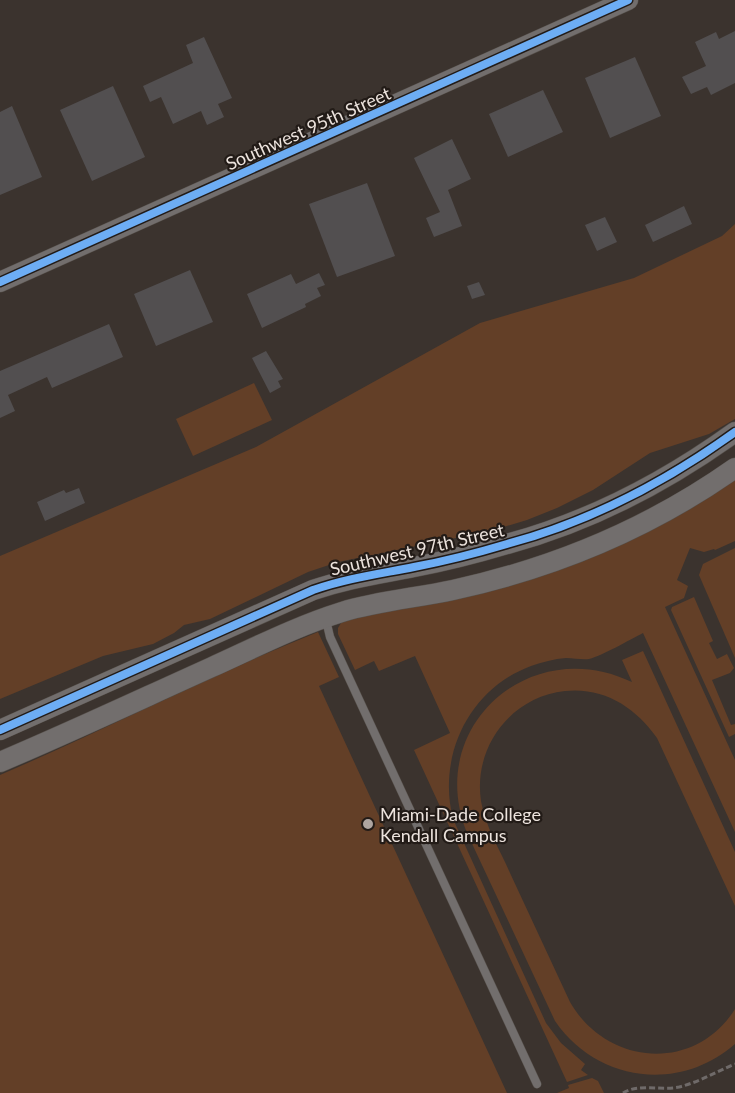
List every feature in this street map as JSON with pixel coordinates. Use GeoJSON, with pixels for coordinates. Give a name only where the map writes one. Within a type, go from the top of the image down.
{"type":"FeatureCollection","features":[{"type":"Feature","properties":{"kind":"street","name":"Southwest 95th Street"},"geometry":{"type":"LineString","coordinates":[[0,282],[628,0]]}},
{"type":"Feature","properties":{"kind":"street","name":"Southwest 97th Street"},"geometry":{"type":"LineString","coordinates":[[0,730],[293,598],[346,579],[415,567],[526,539],[587,517],[688,464],[735,432]]}},
{"type":"Feature","properties":{"kind":"street"},"geometry":{"type":"LineString","coordinates":[[0,762],[325,618],[360,608],[483,583],[567,557],[652,520],[704,490],[735,468]]}},
{"type":"Feature","properties":{"kind":"street"},"geometry":{"type":"LineString","coordinates":[[325,618],[325,606],[331,598],[350,590],[387,582],[415,567]]}},
{"type":"Feature","properties":{"kind":"lane"},"geometry":{"type":"LineString","coordinates":[[325,618],[334,648],[537,1084]]}},
{"type":"Feature","properties":{"kind":"path"},"geometry":{"type":"LineString","coordinates":[[623,1093],[639,1088],[663,1090],[680,1087],[712,1076],[735,1064]]}},
{"type":"Feature","properties":{"kind":"shaded area"},"geometry":{"type":"Polygon","coordinates":[[[735,224],[735,419],[709,434],[650,453],[593,490],[527,520],[490,531],[338,562],[308,572],[210,619],[184,625],[153,644],[103,656],[0,699],[0,556],[256,447],[480,323],[634,278],[722,236],[735,224]]]}},
{"type":"Feature","properties":{"kind":"shaded area"},"geometry":{"type":"Polygon","coordinates":[[[254,383],[272,420],[193,456],[176,419],[254,383]]]}},
{"type":"Feature","properties":{"kind":"shaded area"},"geometry":{"type":"Polygon","coordinates":[[[735,479],[735,541],[704,552],[690,548],[677,580],[688,586],[684,598],[665,607],[735,760],[735,832],[643,633],[589,659],[566,658],[548,661],[531,666],[509,677],[490,691],[475,708],[454,749],[449,795],[453,819],[546,1023],[561,1043],[585,1064],[581,1070],[588,1075],[567,1082],[414,750],[450,733],[415,656],[379,671],[374,661],[355,670],[338,634],[338,628],[341,623],[357,616],[441,600],[735,479]]]}},
{"type":"Feature","properties":{"kind":"shaded area"},"geometry":{"type":"Polygon","coordinates":[[[735,548],[735,658],[699,575],[703,564],[735,548]]]}},
{"type":"Feature","properties":{"kind":"shaded area"},"geometry":{"type":"Polygon","coordinates":[[[694,597],[713,641],[709,643],[717,659],[727,654],[734,668],[730,673],[712,680],[731,725],[735,724],[735,734],[729,737],[671,610],[672,607],[694,597]]]}},
{"type":"Feature","properties":{"kind":"shaded area"},"geometry":{"type":"Polygon","coordinates":[[[318,632],[339,677],[319,686],[507,1093],[0,1093],[0,775],[238,666],[318,632]]]}},
{"type":"Feature","properties":{"kind":"shaded area"},"geometry":{"type":"Polygon","coordinates":[[[643,651],[735,852],[735,906],[657,738],[629,708],[605,696],[593,692],[565,691],[545,695],[512,714],[499,728],[483,762],[480,781],[481,801],[493,838],[570,1002],[586,1023],[605,1039],[627,1049],[651,1054],[674,1052],[697,1044],[718,1030],[735,1009],[735,1044],[713,1060],[689,1070],[665,1074],[640,1074],[616,1068],[593,1057],[572,1042],[555,1021],[467,833],[458,794],[460,758],[473,726],[495,699],[524,680],[557,670],[594,670],[632,682],[622,660],[643,651]]]}},
{"type":"Feature","properties":{"kind":"shaded area"},"geometry":{"type":"Polygon","coordinates":[[[592,1078],[598,1081],[604,1093],[557,1093],[569,1088],[568,1085],[592,1078]]]}},
{"type":"Feature","properties":{"kind":"building"},"geometry":{"type":"Polygon","coordinates":[[[735,31],[735,83],[711,95],[707,87],[691,94],[682,77],[706,66],[695,42],[716,32],[719,39],[735,31]]]}},
{"type":"Feature","properties":{"kind":"building"},"geometry":{"type":"Polygon","coordinates":[[[204,37],[232,98],[218,104],[224,117],[207,125],[201,111],[173,124],[161,97],[150,102],[143,86],[193,63],[186,45],[204,37]]]}},
{"type":"Feature","properties":{"kind":"building"},"geometry":{"type":"Polygon","coordinates":[[[635,57],[661,116],[610,138],[585,78],[635,57]]]}},
{"type":"Feature","properties":{"kind":"building"},"geometry":{"type":"Polygon","coordinates":[[[113,86],[145,157],[92,181],[60,110],[113,86]]]}},
{"type":"Feature","properties":{"kind":"building"},"geometry":{"type":"Polygon","coordinates":[[[543,90],[563,132],[508,157],[489,114],[543,90]]]}},
{"type":"Feature","properties":{"kind":"building"},"geometry":{"type":"Polygon","coordinates":[[[12,106],[42,177],[0,195],[0,112],[12,106]]]}},
{"type":"Feature","properties":{"kind":"building"},"geometry":{"type":"Polygon","coordinates":[[[452,139],[471,179],[448,190],[462,226],[434,237],[426,218],[440,212],[414,158],[452,139]]]}},
{"type":"Feature","properties":{"kind":"building"},"geometry":{"type":"Polygon","coordinates":[[[367,183],[395,256],[337,277],[309,204],[367,183]]]}},
{"type":"Feature","properties":{"kind":"building"},"geometry":{"type":"Polygon","coordinates":[[[684,206],[692,224],[653,242],[645,225],[684,206]]]}},
{"type":"Feature","properties":{"kind":"building"},"geometry":{"type":"Polygon","coordinates":[[[605,217],[617,242],[597,251],[585,225],[605,217]]]}},
{"type":"Feature","properties":{"kind":"building"},"geometry":{"type":"Polygon","coordinates":[[[190,270],[213,322],[156,346],[134,294],[190,270]]]}},
{"type":"Feature","properties":{"kind":"building"},"geometry":{"type":"Polygon","coordinates":[[[319,273],[325,285],[317,288],[321,296],[305,304],[306,307],[262,328],[247,294],[291,274],[296,284],[319,273]]]}},
{"type":"Feature","properties":{"kind":"building"},"geometry":{"type":"Polygon","coordinates":[[[479,282],[485,295],[472,299],[467,286],[479,282]]]}},
{"type":"Feature","properties":{"kind":"building"},"geometry":{"type":"Polygon","coordinates":[[[109,324],[123,357],[52,388],[47,377],[8,395],[15,411],[0,418],[0,371],[109,324]]]}},
{"type":"Feature","properties":{"kind":"building"},"geometry":{"type":"Polygon","coordinates":[[[266,351],[283,379],[278,381],[281,387],[270,393],[252,358],[266,351]]]}},
{"type":"Feature","properties":{"kind":"building"},"geometry":{"type":"Polygon","coordinates":[[[79,488],[85,503],[45,521],[37,502],[64,490],[66,493],[79,488]]]}},
{"type":"Feature","properties":{"kind":"cycle path"},"geometry":{"type":"LineString","coordinates":[[0,282],[628,0]]}},
{"type":"Feature","properties":{"kind":"cycle path"},"geometry":{"type":"LineString","coordinates":[[0,730],[313,590],[351,579],[473,554],[568,524],[655,483],[735,432]]}},
{"type":"Feature","properties":{"kind":"place","name":"Miami-Dade College Kendall Campus"},"geometry":{"type":"Point","coordinates":[368,824]}}]}
